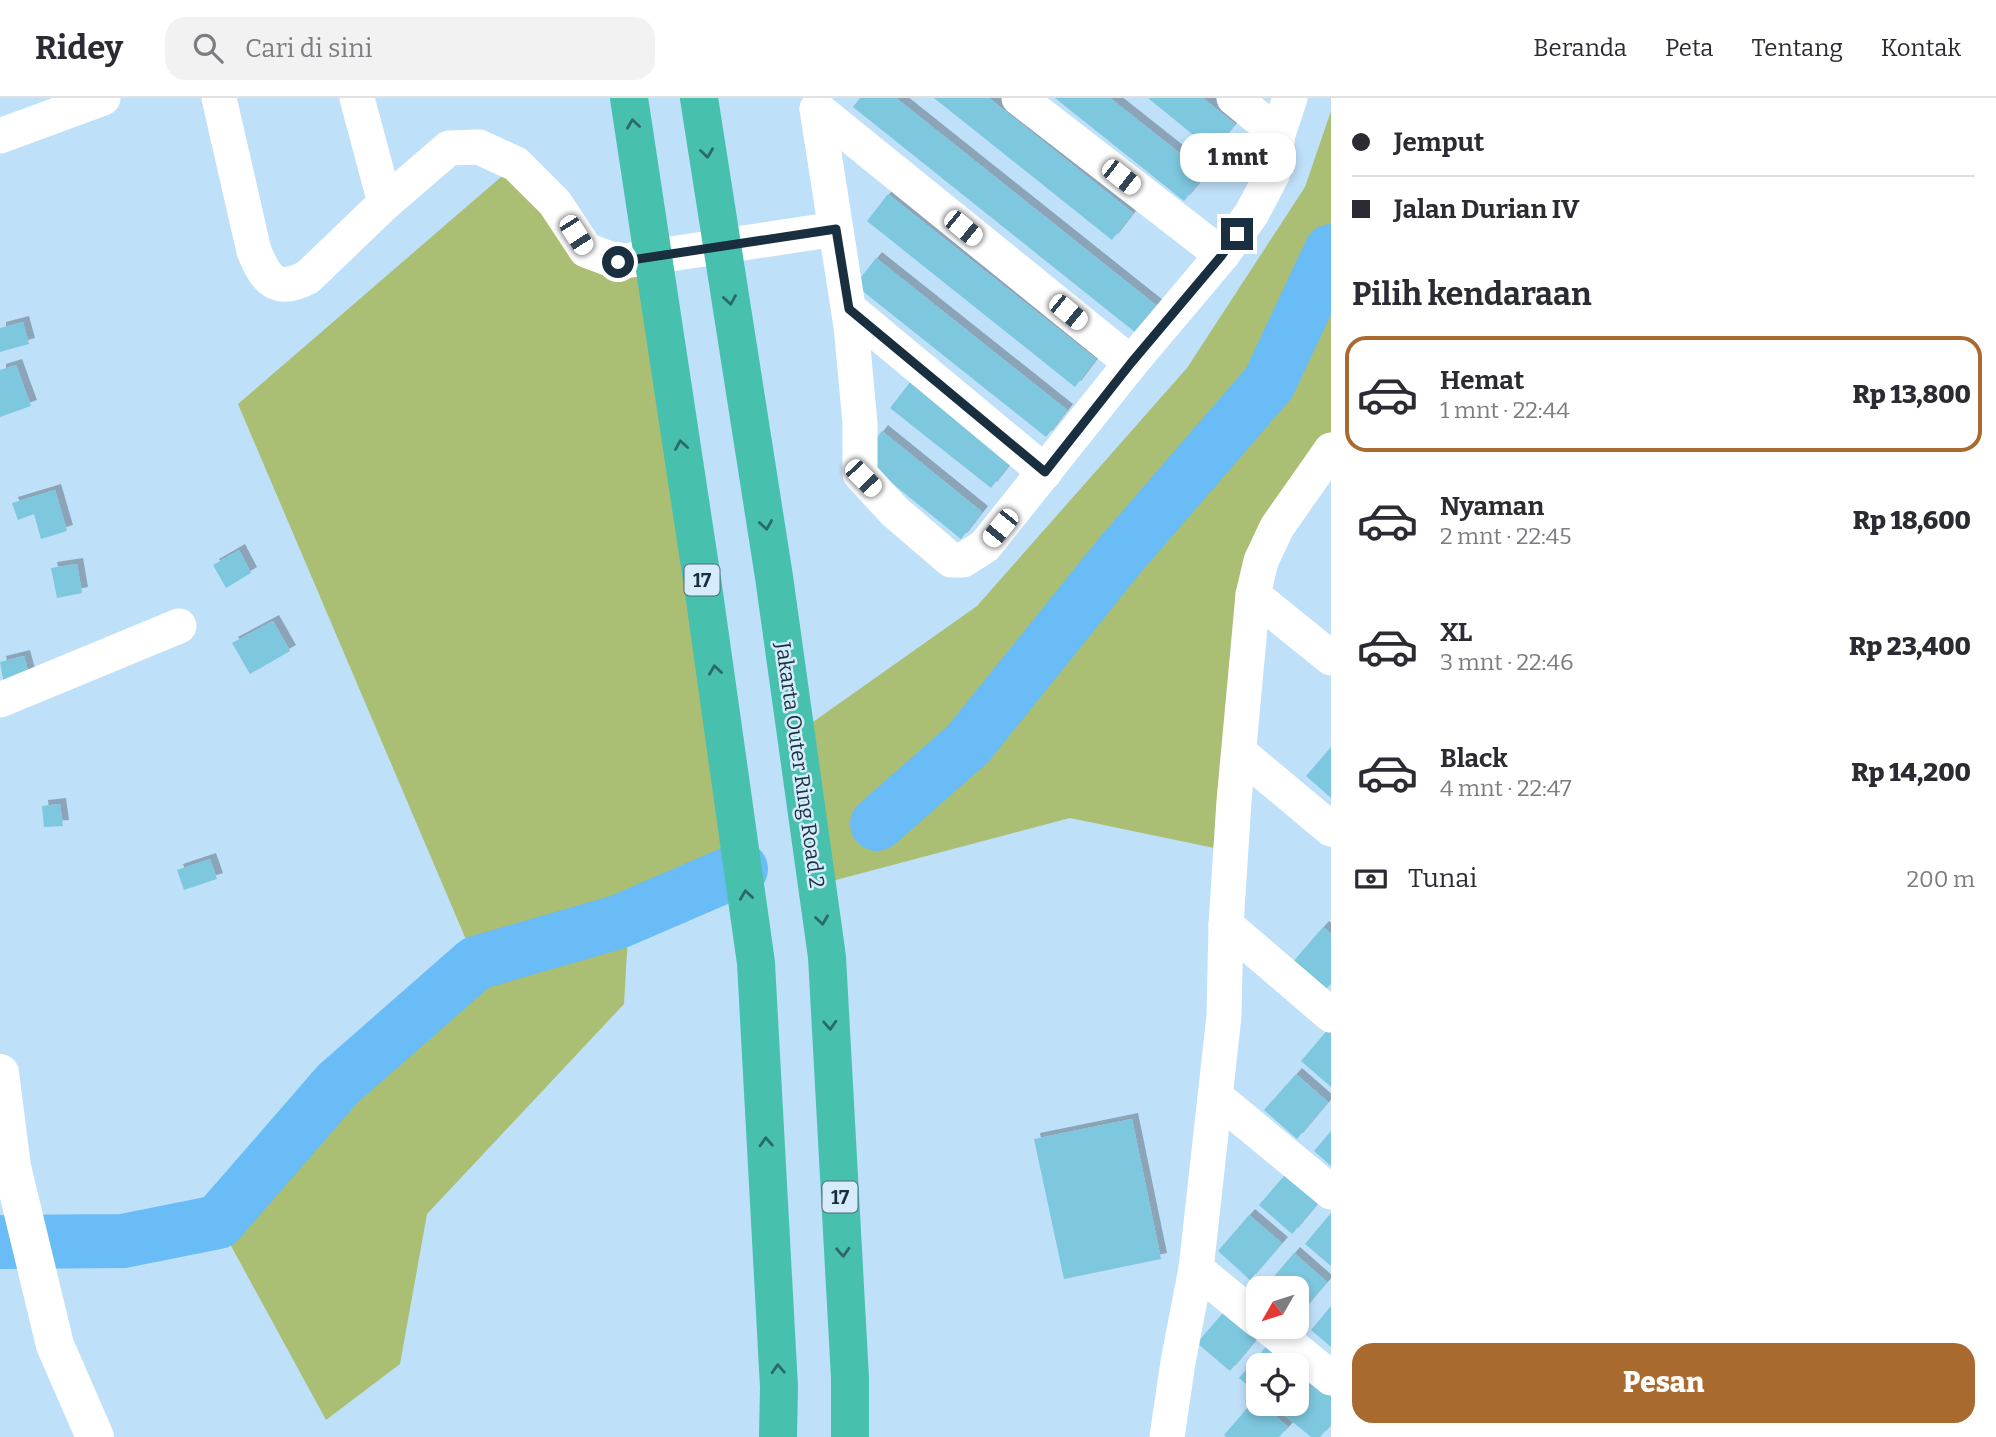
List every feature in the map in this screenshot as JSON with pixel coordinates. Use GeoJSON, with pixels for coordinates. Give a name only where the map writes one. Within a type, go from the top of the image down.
{"type":"FeatureCollection","features":[{"type":"Feature","properties":{"kind":"highway","name":"17"},"geometry":{"type":"LineString","coordinates":[[629,98],[702,580],[756,962],[779,1387],[778,1437]]}},
{"type":"Feature","properties":{"kind":"highway","name":"Jakarta Outer Ring Road 2"},"geometry":{"type":"LineString","coordinates":[[699,98],[774,577],[827,957],[850,1378],[850,1437]]}},
{"type":"Feature","properties":{"kind":"street"},"geometry":{"type":"LineString","coordinates":[[0,136],[103,98]]}},
{"type":"Feature","properties":{"kind":"street"},"geometry":{"type":"LineString","coordinates":[[219,98],[254,251],[262,271],[270,280],[293,285],[308,277],[385,203],[449,148],[479,147],[516,164],[555,203],[586,250],[618,262],[836,229]]}},
{"type":"Feature","properties":{"kind":"street"},"geometry":{"type":"LineString","coordinates":[[357,98],[385,203]]}},
{"type":"Feature","properties":{"kind":"street"},"geometry":{"type":"LineString","coordinates":[[1019,98],[1222,255]]}},
{"type":"Feature","properties":{"kind":"street"},"geometry":{"type":"LineString","coordinates":[[1234,98],[1279,134]]}},
{"type":"Feature","properties":{"kind":"street"},"geometry":{"type":"LineString","coordinates":[[821,104],[849,309],[860,423],[860,474],[894,511],[951,560],[963,560],[985,546],[1131,363],[1222,255],[1252,213],[1273,173],[1279,134],[1290,98]]}},
{"type":"Feature","properties":{"kind":"street"},"geometry":{"type":"LineString","coordinates":[[821,104],[1131,363]]}},
{"type":"Feature","properties":{"kind":"street"},"geometry":{"type":"LineString","coordinates":[[849,309],[1045,472]]}},
{"type":"Feature","properties":{"kind":"street"},"geometry":{"type":"LineString","coordinates":[[1176,1432],[1178,1362],[1196,1269],[1224,1016],[1226,925],[1234,801],[1253,595],[1261,561],[1277,527],[1328,464]]}},
{"type":"Feature","properties":{"kind":"street"},"geometry":{"type":"LineString","coordinates":[[1253,595],[1331,658]]}},
{"type":"Feature","properties":{"kind":"street"},"geometry":{"type":"LineString","coordinates":[[0,700],[179,625]]}},
{"type":"Feature","properties":{"kind":"street"},"geometry":{"type":"LineString","coordinates":[[1240,753],[1331,829]]}},
{"type":"Feature","properties":{"kind":"street"},"geometry":{"type":"LineString","coordinates":[[1226,925],[1331,1015]]}},
{"type":"Feature","properties":{"kind":"street"},"geometry":{"type":"LineString","coordinates":[[0,1073],[12,1167],[55,1345],[95,1437]]}},
{"type":"Feature","properties":{"kind":"street"},"geometry":{"type":"LineString","coordinates":[[1216,1097],[1331,1192]]}},
{"type":"Feature","properties":{"kind":"street"},"geometry":{"type":"LineString","coordinates":[[1196,1269],[1246,1310]]}},
{"type":"Feature","properties":{"kind":"street"},"geometry":{"type":"LineString","coordinates":[[1283,1339],[1331,1378]]}},
{"type":"Feature","properties":{"kind":"green space"},"geometry":{"type":"Polygon","coordinates":[[[1331,111],[1331,446],[1277,527],[1224,850],[1070,818],[817,885],[796,734],[977,606],[1187,368],[1305,187],[1331,111]]]}},
{"type":"Feature","properties":{"kind":"green space"},"geometry":{"type":"Polygon","coordinates":[[[516,164],[586,250],[654,260],[741,869],[629,918],[624,1004],[427,1214],[400,1364],[326,1420],[218,1222],[338,1084],[476,963],[238,404],[516,164]]]}},
{"type":"Feature","properties":{"kind":"building"},"geometry":{"type":"Polygon","coordinates":[[[860,98],[896,98],[1157,306],[1136,333],[853,107],[860,98]]]}},
{"type":"Feature","properties":{"kind":"building"},"geometry":{"type":"Polygon","coordinates":[[[934,98],[989,98],[1133,213],[1112,240],[934,98]]]}},
{"type":"Feature","properties":{"kind":"building"},"geometry":{"type":"Polygon","coordinates":[[[1055,98],[1110,98],[1206,174],[1184,201],[1055,98]]]}},
{"type":"Feature","properties":{"kind":"building"},"geometry":{"type":"Polygon","coordinates":[[[1148,98],[1203,98],[1235,124],[1213,151],[1148,98]]]}},
{"type":"Feature","properties":{"kind":"building"},"geometry":{"type":"Polygon","coordinates":[[[888,194],[1096,359],[1075,387],[867,221],[888,194]]]}},
{"type":"Feature","properties":{"kind":"building"},"geometry":{"type":"Polygon","coordinates":[[[876,258],[1067,410],[1046,437],[855,285],[876,258]]]}},
{"type":"Feature","properties":{"kind":"building"},"geometry":{"type":"Polygon","coordinates":[[[23,322],[29,344],[0,352],[0,328],[23,322]]]}},
{"type":"Feature","properties":{"kind":"building"},"geometry":{"type":"Polygon","coordinates":[[[16,365],[31,406],[0,417],[0,370],[16,365]]]}},
{"type":"Feature","properties":{"kind":"building"},"geometry":{"type":"Polygon","coordinates":[[[911,381],[1012,461],[991,488],[890,408],[911,381]]]}},
{"type":"Feature","properties":{"kind":"building"},"geometry":{"type":"Polygon","coordinates":[[[882,431],[982,512],[961,539],[861,458],[882,431]]]}},
{"type":"Feature","properties":{"kind":"building"},"geometry":{"type":"Polygon","coordinates":[[[55,490],[67,531],[41,539],[34,514],[18,520],[12,503],[55,490]]]}},
{"type":"Feature","properties":{"kind":"building"},"geometry":{"type":"Polygon","coordinates":[[[239,550],[251,573],[226,588],[213,565],[239,550]]]}},
{"type":"Feature","properties":{"kind":"building"},"geometry":{"type":"Polygon","coordinates":[[[77,564],[82,593],[57,598],[51,568],[77,564]]]}},
{"type":"Feature","properties":{"kind":"building"},"geometry":{"type":"Polygon","coordinates":[[[273,621],[290,651],[250,674],[232,643],[273,621]]]}},
{"type":"Feature","properties":{"kind":"building"},"geometry":{"type":"Polygon","coordinates":[[[24,656],[30,678],[4,685],[0,662],[24,656]]]}},
{"type":"Feature","properties":{"kind":"building"},"geometry":{"type":"Polygon","coordinates":[[[1331,747],[1331,798],[1306,776],[1331,747]]]}},
{"type":"Feature","properties":{"kind":"building"},"geometry":{"type":"Polygon","coordinates":[[[60,804],[63,826],[44,827],[42,806],[60,804]]]}},
{"type":"Feature","properties":{"kind":"building"},"geometry":{"type":"Polygon","coordinates":[[[210,859],[217,879],[184,890],[177,870],[210,859]]]}},
{"type":"Feature","properties":{"kind":"building"},"geometry":{"type":"Polygon","coordinates":[[[1323,927],[1331,934],[1331,984],[1324,991],[1292,963],[1323,927]]]}},
{"type":"Feature","properties":{"kind":"building"},"geometry":{"type":"Polygon","coordinates":[[[1331,1026],[1331,1087],[1301,1061],[1331,1026]]]}},
{"type":"Feature","properties":{"kind":"building"},"geometry":{"type":"Polygon","coordinates":[[[1296,1074],[1328,1102],[1297,1139],[1264,1110],[1296,1074]]]}},
{"type":"Feature","properties":{"kind":"building"},"geometry":{"type":"Polygon","coordinates":[[[1132,1119],[1161,1259],[1064,1279],[1034,1139],[1132,1119]]]}},
{"type":"Feature","properties":{"kind":"building"},"geometry":{"type":"Polygon","coordinates":[[[1331,1131],[1331,1166],[1314,1151],[1331,1131]]]}},
{"type":"Feature","properties":{"kind":"building"},"geometry":{"type":"Polygon","coordinates":[[[1290,1169],[1323,1197],[1292,1234],[1259,1205],[1290,1169]]]}},
{"type":"Feature","properties":{"kind":"building"},"geometry":{"type":"Polygon","coordinates":[[[1331,1213],[1331,1266],[1305,1244],[1331,1213]]]}},
{"type":"Feature","properties":{"kind":"building"},"geometry":{"type":"Polygon","coordinates":[[[1249,1215],[1282,1243],[1253,1276],[1246,1276],[1218,1251],[1249,1215]]]}},
{"type":"Feature","properties":{"kind":"building"},"geometry":{"type":"Polygon","coordinates":[[[1294,1253],[1327,1282],[1309,1303],[1309,1276],[1274,1276],[1294,1253]]]}},
{"type":"Feature","properties":{"kind":"building"},"geometry":{"type":"Polygon","coordinates":[[[1331,1306],[1331,1347],[1311,1330],[1331,1306]]]}},
{"type":"Feature","properties":{"kind":"building"},"geometry":{"type":"Polygon","coordinates":[[[1228,1307],[1246,1323],[1246,1339],[1257,1339],[1230,1371],[1197,1343],[1228,1307]]]}},
{"type":"Feature","properties":{"kind":"building"},"geometry":{"type":"Polygon","coordinates":[[[1270,1342],[1283,1353],[1261,1353],[1270,1342]]]}},
{"type":"Feature","properties":{"kind":"building"},"geometry":{"type":"Polygon","coordinates":[[[1246,1370],[1246,1384],[1239,1378],[1246,1370]]]}},
{"type":"Feature","properties":{"kind":"building"},"geometry":{"type":"Polygon","coordinates":[[[1314,1377],[1331,1391],[1331,1424],[1320,1437],[1311,1437],[1285,1416],[1309,1416],[1309,1383],[1314,1377]]]}},
{"type":"Feature","properties":{"kind":"building"},"geometry":{"type":"Polygon","coordinates":[[[1246,1409],[1246,1416],[1275,1416],[1288,1427],[1279,1437],[1224,1435],[1246,1409]]]}},
{"type":"Feature","properties":{"kind":"waterway"},"geometry":{"type":"LineString","coordinates":[[877,824],[968,744],[1121,554],[1269,383],[1331,251]]}},
{"type":"Feature","properties":{"kind":"waterway"},"geometry":{"type":"LineString","coordinates":[[0,1242],[123,1241],[218,1222],[338,1084],[476,963],[618,922],[741,869]]}},
{"type":"Feature","properties":{"kind":"route"},"geometry":{"type":"LineString","coordinates":[[618,262],[836,229],[849,309],[1045,472],[1237,234]]}}]}
